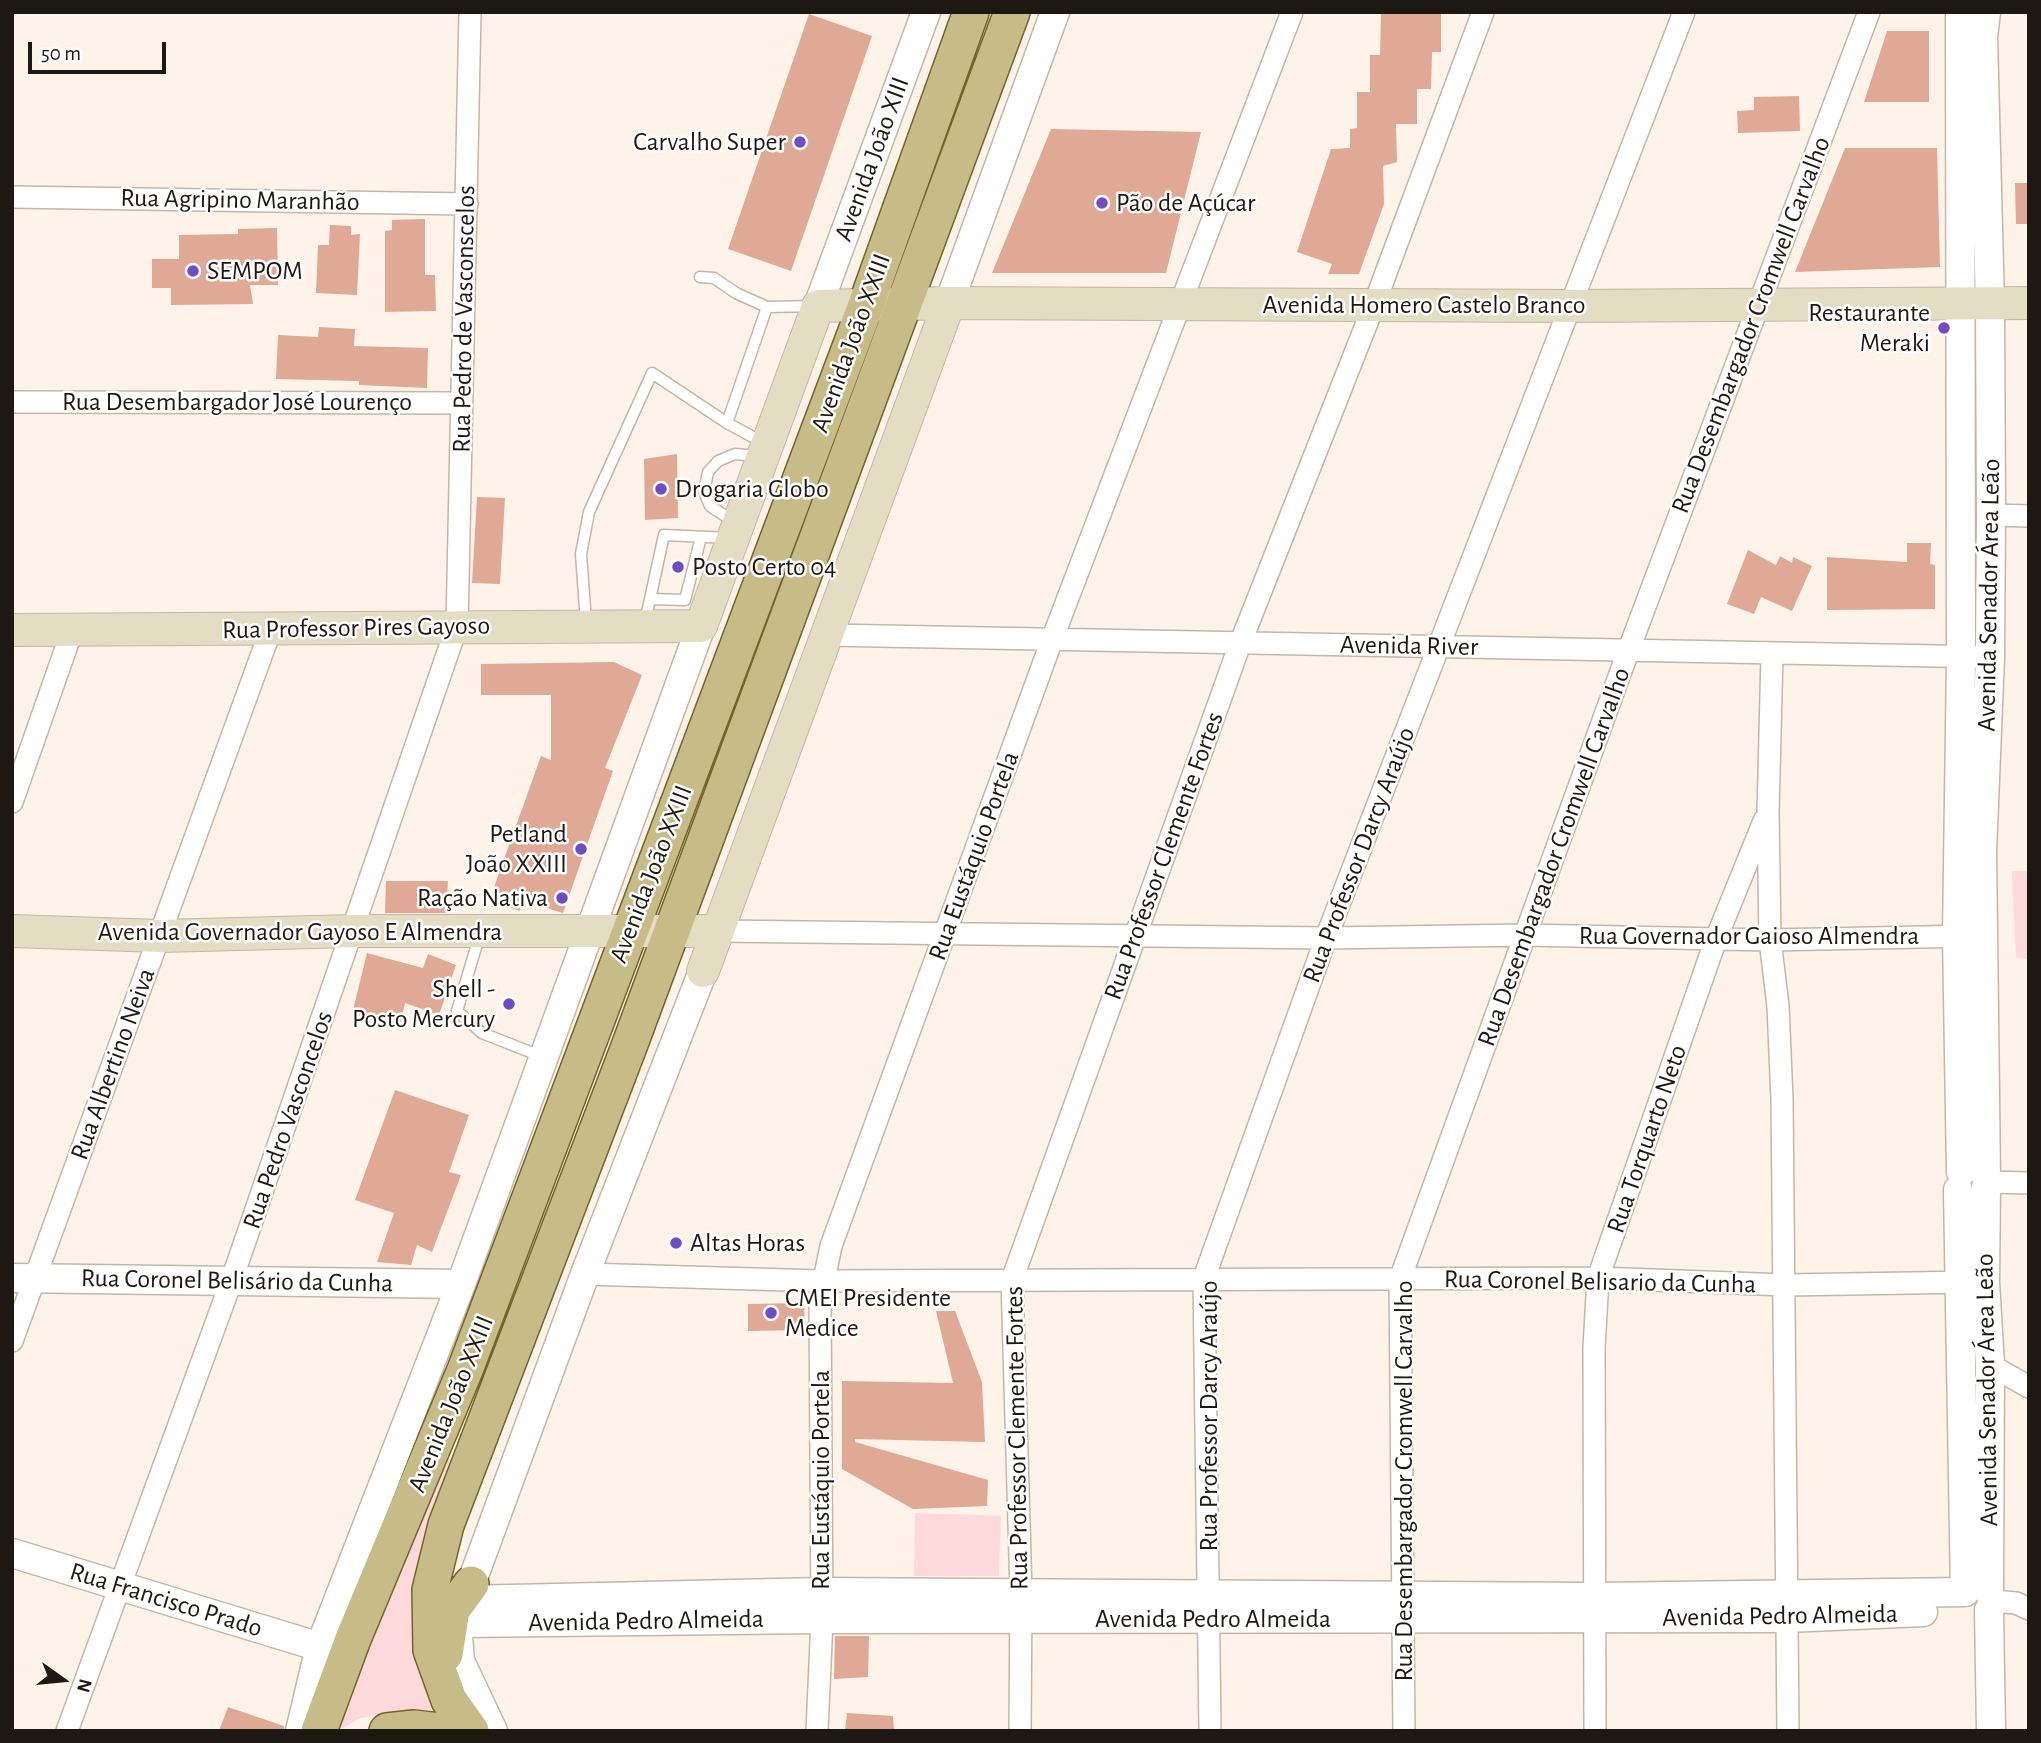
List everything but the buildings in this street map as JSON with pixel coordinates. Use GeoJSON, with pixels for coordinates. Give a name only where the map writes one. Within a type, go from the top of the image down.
{"type":"FeatureCollection","features":[{"type":"Feature","properties":{"kind":"main road","name":"Avenida João XXIII"},"geometry":{"type":"LineString","coordinates":[[307,1728],[373,1570],[393,1546],[466,1370],[866,305],[971,12]]}},
{"type":"Feature","properties":{"kind":"main road","name":"Avenida João XXIII"},"geometry":{"type":"LineString","coordinates":[[471,1731],[444,1715],[431,1650],[430,1591],[446,1525],[672,931],[1012,12]]}},
{"type":"Feature","properties":{"kind":"main road","name":"Avenida Homero Castelo Branco"},"geometry":{"type":"LineString","coordinates":[[818,306],[905,303],[1569,306],[2029,303]]}},
{"type":"Feature","properties":{"kind":"main road"},"geometry":{"type":"LineString","coordinates":[[703,971],[949,303]]}},
{"type":"Feature","properties":{"kind":"main road","name":"Avenida João XXIII"},"geometry":{"type":"LineString","coordinates":[[701,626],[818,306]]}},
{"type":"Feature","properties":{"kind":"main road","name":"Rua Professor Pires Gayoso"},"geometry":{"type":"LineString","coordinates":[[12,630],[587,625],[647,612],[701,626]]}},
{"type":"Feature","properties":{"kind":"main road","name":"Avenida Governador Gayoso E Almendra"},"geometry":{"type":"LineString","coordinates":[[12,931],[160,936],[354,931],[718,932]]}},
{"type":"Feature","properties":{"kind":"main road"},"geometry":{"type":"LineString","coordinates":[[387,1731],[414,1728],[444,1715],[446,1635],[452,1610],[466,1602]]}},
{"type":"Feature","properties":{"kind":"street","name":"Rua Pedro de Vasconscelos"},"geometry":{"type":"LineString","coordinates":[[457,626],[470,12]]}},
{"type":"Feature","properties":{"kind":"street","name":"Avenida João XIII"},"geometry":{"type":"LineString","coordinates":[[818,306],[926,12]]}},
{"type":"Feature","properties":{"kind":"street"},"geometry":{"type":"LineString","coordinates":[[949,303],[1055,12]]}},
{"type":"Feature","properties":{"kind":"street","name":"Rua Eustáquio Portela"},"geometry":{"type":"LineString","coordinates":[[817,1731],[821,1605],[821,1281],[831,1245],[1053,638],[1292,12]]}},
{"type":"Feature","properties":{"kind":"street","name":"Rua Professor Clemente Fortes"},"geometry":{"type":"LineString","coordinates":[[1020,1731],[1021,1605],[1012,1280],[1240,645],[1374,305],[1483,12]]}},
{"type":"Feature","properties":{"kind":"street","name":"Rua Professor Darcy Araújo"},"geometry":{"type":"LineString","coordinates":[[1210,1731],[1211,1592],[1204,1278],[1326,939],[1684,12]]}},
{"type":"Feature","properties":{"kind":"street","name":"Rua Desembargador Cromwell Carvalho"},"geometry":{"type":"LineString","coordinates":[[1404,1731],[1400,1279],[1629,649],[1869,12]]}},
{"type":"Feature","properties":{"kind":"street","name":"Avenida Senador Área Leão"},"geometry":{"type":"LineString","coordinates":[[1960,12],[1975,304],[1991,515],[1990,657],[1969,936]]}},
{"type":"Feature","properties":{"kind":"street","name":"Avenida Senador Área Leão"},"geometry":{"type":"LineString","coordinates":[[1986,12],[1961,658],[1976,1182],[1973,1282],[1980,1601],[1991,1731]]}},
{"type":"Feature","properties":{"kind":"street","name":"Rua Agripino Maranhão"},"geometry":{"type":"LineString","coordinates":[[12,197],[467,204]]}},
{"type":"Feature","properties":{"kind":"street","name":"Rua Desembargador José Lourenço"},"geometry":{"type":"LineString","coordinates":[[12,402],[461,403]]}},
{"type":"Feature","properties":{"kind":"street"},"geometry":{"type":"LineString","coordinates":[[1991,515],[2029,516]]}},
{"type":"Feature","properties":{"kind":"street","name":"Rua Pedro Vasconcelos"},"geometry":{"type":"LineString","coordinates":[[67,1731],[231,1282],[457,626]]}},
{"type":"Feature","properties":{"kind":"street","name":"Avenida João XXIII"},"geometry":{"type":"LineString","coordinates":[[307,1728],[320,1647],[461,1284],[587,932],[701,626]]}},
{"type":"Feature","properties":{"kind":"street","name":"Rua Albertino Neiva"},"geometry":{"type":"LineString","coordinates":[[12,1341],[24,1278],[160,936],[271,629]]}},
{"type":"Feature","properties":{"kind":"street"},"geometry":{"type":"LineString","coordinates":[[12,802],[72,631]]}},
{"type":"Feature","properties":{"kind":"street","name":"Avenida River"},"geometry":{"type":"LineString","coordinates":[[828,635],[1053,638],[1240,645],[1629,649],[1990,657]]}},
{"type":"Feature","properties":{"kind":"street"},"geometry":{"type":"LineString","coordinates":[[1772,654],[1768,812],[1770,940],[1779,1019],[1786,1285],[1788,1731]]}},
{"type":"Feature","properties":{"kind":"street","name":"Rua Torquarto Neto"},"geometry":{"type":"LineString","coordinates":[[1595,1731],[1594,1348],[1598,1278],[1716,939],[1768,812]]}},
{"type":"Feature","properties":{"kind":"street","name":"Rua Governador Gaioso Almendra"},"geometry":{"type":"LineString","coordinates":[[718,932],[1326,939],[1525,935],[1770,940],[1969,936]]}},
{"type":"Feature","properties":{"kind":"street"},"geometry":{"type":"LineString","coordinates":[[493,1731],[460,1661],[466,1602],[585,1274],[703,971]]}},
{"type":"Feature","properties":{"kind":"street"},"geometry":{"type":"LineString","coordinates":[[1976,1182],[2029,1183]]}},
{"type":"Feature","properties":{"kind":"street","name":"Rua Coronel Belisario da Cunha"},"geometry":{"type":"LineString","coordinates":[[585,1274],[821,1281],[1598,1278],[1786,1285],[1973,1282]]}},
{"type":"Feature","properties":{"kind":"street","name":"Rua Coronel Belisário da Cunha"},"geometry":{"type":"LineString","coordinates":[[24,1278],[461,1284]]}},
{"type":"Feature","properties":{"kind":"street","name":"Avenida Senador Área Leão"},"geometry":{"type":"LineString","coordinates":[[1973,1282],[1990,1365],[1980,1601]]}},
{"type":"Feature","properties":{"kind":"street"},"geometry":{"type":"LineString","coordinates":[[1990,1365],[2029,1387]]}},
{"type":"Feature","properties":{"kind":"street","name":"Rua Francisco Prado"},"geometry":{"type":"LineString","coordinates":[[12,1553],[320,1647]]}},
{"type":"Feature","properties":{"kind":"street","name":"Avenida Pedro Almeida"},"geometry":{"type":"LineString","coordinates":[[466,1602],[1021,1605],[1211,1592],[1403,1606],[1786,1607],[1980,1601],[2016,1603],[2029,1609]]}},
{"type":"Feature","properties":{"kind":"street","name":"Avenida Pedro Almeida"},"geometry":{"type":"LineString","coordinates":[[1021,1605],[1211,1620],[1403,1606]]}},
{"type":"Feature","properties":{"kind":"lane"},"geometry":{"type":"LineString","coordinates":[[701,277],[714,278],[736,293],[767,307],[818,306]]}},
{"type":"Feature","properties":{"kind":"lane"},"geometry":{"type":"LineString","coordinates":[[727,423],[767,307]]}},
{"type":"Feature","properties":{"kind":"lane"},"geometry":{"type":"LineString","coordinates":[[587,625],[581,554],[589,512],[652,373],[764,450]]}},
{"type":"Feature","properties":{"kind":"lane"},"geometry":{"type":"LineString","coordinates":[[735,531],[710,506],[704,492],[708,472],[718,461],[735,454],[764,450]]}},
{"type":"Feature","properties":{"kind":"lane"},"geometry":{"type":"LineString","coordinates":[[701,537],[685,600],[647,612],[664,535],[701,537],[735,531]]}},
{"type":"Feature","properties":{"kind":"lane"},"geometry":{"type":"LineString","coordinates":[[481,931],[457,1011],[482,1034],[544,1057]]}},
{"type":"Feature","properties":{"kind":"shaded area"},"geometry":{"type":"Polygon","coordinates":[[[2012,871],[2029,871],[2029,959],[2016,958],[2012,871]]]}},
{"type":"Feature","properties":{"kind":"shaded area"},"geometry":{"type":"Polygon","coordinates":[[[448,1461],[457,1465],[436,1522],[444,1719],[418,1714],[384,1713],[358,1719],[338,1731],[326,1731],[358,1643],[448,1461]]]}},
{"type":"Feature","properties":{"kind":"shaded area"},"geometry":{"type":"Polygon","coordinates":[[[915,1513],[1001,1516],[999,1576],[914,1576],[915,1513]]]}},
{"type":"Feature","properties":{"kind":"place","name":"Carvalho Super"},"geometry":{"type":"Point","coordinates":[800,142]}},
{"type":"Feature","properties":{"kind":"place","name":"Pão de Açúcar"},"geometry":{"type":"Point","coordinates":[1102,203]}},
{"type":"Feature","properties":{"kind":"place","name":"SEMPOM"},"geometry":{"type":"Point","coordinates":[193,271]}},
{"type":"Feature","properties":{"kind":"place","name":"Restaurante Meraki"},"geometry":{"type":"Point","coordinates":[1944,328]}},
{"type":"Feature","properties":{"kind":"place","name":"Drogaria Globo"},"geometry":{"type":"Point","coordinates":[661,489]}},
{"type":"Feature","properties":{"kind":"place","name":"Posto Certo 04"},"geometry":{"type":"Point","coordinates":[678,567]}},
{"type":"Feature","properties":{"kind":"place","name":"Petland João XXIII"},"geometry":{"type":"Point","coordinates":[581,849]}},
{"type":"Feature","properties":{"kind":"place","name":"Ração Nativa"},"geometry":{"type":"Point","coordinates":[562,898]}},
{"type":"Feature","properties":{"kind":"place","name":"Shell - Posto Mercury"},"geometry":{"type":"Point","coordinates":[509,1004]}},
{"type":"Feature","properties":{"kind":"place","name":"Altas Horas"},"geometry":{"type":"Point","coordinates":[676,1243]}},
{"type":"Feature","properties":{"kind":"place","name":"CMEI Presidente Medice"},"geometry":{"type":"Point","coordinates":[771,1313]}}]}
